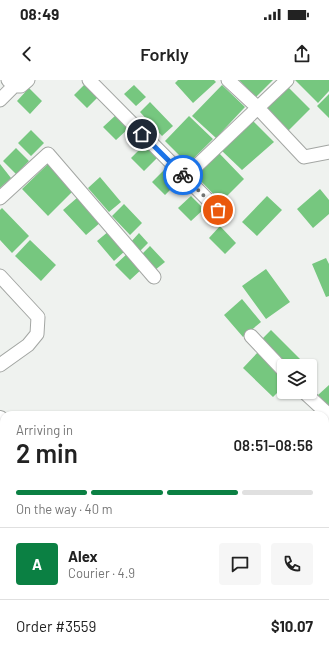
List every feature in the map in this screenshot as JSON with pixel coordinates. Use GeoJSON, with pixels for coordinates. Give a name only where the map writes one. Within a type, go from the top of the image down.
{"type":"FeatureCollection","features":[{"type":"Feature","properties":{"kind":"street"},"geometry":{"type":"LineString","coordinates":[[0,100],[11,83],[21,86],[28,80]]}},
{"type":"Feature","properties":{"kind":"street"},"geometry":{"type":"LineString","coordinates":[[89,80],[218,210]]}},
{"type":"Feature","properties":{"kind":"street"},"geometry":{"type":"LineString","coordinates":[[228,80],[257,107],[304,157],[329,152]]}},
{"type":"Feature","properties":{"kind":"street"},"geometry":{"type":"LineString","coordinates":[[185,177],[286,80]]}},
{"type":"Feature","properties":{"kind":"street"},"geometry":{"type":"LineString","coordinates":[[0,198],[48,154],[154,277]]}},
{"type":"Feature","properties":{"kind":"street"},"geometry":{"type":"LineString","coordinates":[[0,276],[38,317],[37,334],[28,345],[0,365]]}},
{"type":"Feature","properties":{"kind":"street"},"geometry":{"type":"LineString","coordinates":[[251,336],[277,364]]}},
{"type":"Feature","properties":{"kind":"street"},"geometry":{"type":"LineString","coordinates":[[312,399],[325,411]]}},
{"type":"Feature","properties":{"kind":"building"},"geometry":{"type":"Polygon","coordinates":[[[178,80],[214,80],[216,82],[193,103],[175,83],[178,80]]]}},
{"type":"Feature","properties":{"kind":"building"},"geometry":{"type":"Polygon","coordinates":[[[239,80],[273,80],[256,97],[239,80]]]}},
{"type":"Feature","properties":{"kind":"building"},"geometry":{"type":"Polygon","coordinates":[[[295,80],[329,80],[329,91],[318,103],[295,80]]]}},
{"type":"Feature","properties":{"kind":"building"},"geometry":{"type":"Polygon","coordinates":[[[87,82],[100,95],[87,108],[74,95],[87,82]]]}},
{"type":"Feature","properties":{"kind":"building"},"geometry":{"type":"Polygon","coordinates":[[[134,85],[146,97],[136,106],[124,94],[134,85]]]}},
{"type":"Feature","properties":{"kind":"building"},"geometry":{"type":"Polygon","coordinates":[[[222,85],[245,107],[216,138],[192,116],[222,85]]]}},
{"type":"Feature","properties":{"kind":"building"},"geometry":{"type":"Polygon","coordinates":[[[287,86],[310,109],[287,132],[264,110],[287,86]]]}},
{"type":"Feature","properties":{"kind":"building"},"geometry":{"type":"Polygon","coordinates":[[[29,88],[42,101],[30,114],[17,101],[29,88]]]}},
{"type":"Feature","properties":{"kind":"building"},"geometry":{"type":"Polygon","coordinates":[[[329,94],[329,118],[317,106],[329,94]]]}},
{"type":"Feature","properties":{"kind":"building"},"geometry":{"type":"Polygon","coordinates":[[[150,102],[173,126],[162,136],[140,112],[150,102]]]}},
{"type":"Feature","properties":{"kind":"building"},"geometry":{"type":"Polygon","coordinates":[[[116,115],[129,128],[116,140],[103,127],[116,115]]]}},
{"type":"Feature","properties":{"kind":"building"},"geometry":{"type":"Polygon","coordinates":[[[189,116],[213,139],[188,164],[165,141],[189,116]]]}},
{"type":"Feature","properties":{"kind":"building"},"geometry":{"type":"Polygon","coordinates":[[[252,120],[274,142],[242,170],[221,150],[252,120]]]}},
{"type":"Feature","properties":{"kind":"building"},"geometry":{"type":"Polygon","coordinates":[[[31,130],[44,143],[31,156],[18,143],[31,130]]]}},
{"type":"Feature","properties":{"kind":"building"},"geometry":{"type":"Polygon","coordinates":[[[144,145],[157,158],[144,171],[131,158],[144,145]]]}},
{"type":"Feature","properties":{"kind":"building"},"geometry":{"type":"Polygon","coordinates":[[[16,148],[29,161],[16,174],[3,161],[16,148]]]}},
{"type":"Feature","properties":{"kind":"building"},"geometry":{"type":"Polygon","coordinates":[[[218,152],[244,179],[221,202],[195,175],[218,152]]]}},
{"type":"Feature","properties":{"kind":"building"},"geometry":{"type":"Polygon","coordinates":[[[0,164],[11,178],[0,188],[0,164]]]}},
{"type":"Feature","properties":{"kind":"building"},"geometry":{"type":"Polygon","coordinates":[[[48,164],[74,190],[48,216],[22,189],[48,164]]]}},
{"type":"Feature","properties":{"kind":"building"},"geometry":{"type":"Polygon","coordinates":[[[165,169],[178,182],[165,195],[152,182],[165,169]]]}},
{"type":"Feature","properties":{"kind":"building"},"geometry":{"type":"Polygon","coordinates":[[[100,177],[121,202],[109,212],[88,188],[100,177]]]}},
{"type":"Feature","properties":{"kind":"building"},"geometry":{"type":"Polygon","coordinates":[[[320,189],[329,200],[329,214],[313,228],[297,209],[320,189]]]}},
{"type":"Feature","properties":{"kind":"building"},"geometry":{"type":"Polygon","coordinates":[[[191,196],[204,209],[191,221],[178,208],[191,196]]]}},
{"type":"Feature","properties":{"kind":"building"},"geometry":{"type":"Polygon","coordinates":[[[267,196],[282,210],[257,236],[242,222],[267,196]]]}},
{"type":"Feature","properties":{"kind":"building"},"geometry":{"type":"Polygon","coordinates":[[[78,197],[101,222],[86,235],[63,210],[78,197]]]}},
{"type":"Feature","properties":{"kind":"building"},"geometry":{"type":"Polygon","coordinates":[[[124,204],[142,223],[130,235],[112,216],[124,204]]]}},
{"type":"Feature","properties":{"kind":"building"},"geometry":{"type":"Polygon","coordinates":[[[2,208],[29,236],[12,253],[0,240],[0,210],[2,208]]]}},
{"type":"Feature","properties":{"kind":"building"},"geometry":{"type":"Polygon","coordinates":[[[220,226],[236,243],[225,254],[209,238],[220,226]]]}},
{"type":"Feature","properties":{"kind":"building"},"geometry":{"type":"Polygon","coordinates":[[[109,231],[126,250],[114,261],[97,241],[109,231]]]}},
{"type":"Feature","properties":{"kind":"building"},"geometry":{"type":"Polygon","coordinates":[[[139,233],[148,243],[139,252],[130,243],[139,233]]]}},
{"type":"Feature","properties":{"kind":"building"},"geometry":{"type":"Polygon","coordinates":[[[30,240],[56,265],[41,281],[15,256],[30,240]]]}},
{"type":"Feature","properties":{"kind":"building"},"geometry":{"type":"Polygon","coordinates":[[[150,246],[165,262],[155,270],[141,255],[150,246]]]}},
{"type":"Feature","properties":{"kind":"building"},"geometry":{"type":"Polygon","coordinates":[[[128,253],[143,268],[130,280],[115,265],[128,253]]]}},
{"type":"Feature","properties":{"kind":"building"},"geometry":{"type":"Polygon","coordinates":[[[326,258],[329,264],[329,296],[326,297],[312,264],[326,258]]]}},
{"type":"Feature","properties":{"kind":"building"},"geometry":{"type":"Polygon","coordinates":[[[266,269],[290,302],[266,319],[242,286],[266,269]]]}},
{"type":"Feature","properties":{"kind":"building"},"geometry":{"type":"Polygon","coordinates":[[[242,299],[261,322],[243,337],[224,315],[242,299]]]}},
{"type":"Feature","properties":{"kind":"building"},"geometry":{"type":"Polygon","coordinates":[[[271,330],[300,359],[280,359],[261,340],[271,330]]]}},
{"type":"Feature","properties":{"kind":"building"},"geometry":{"type":"Polygon","coordinates":[[[258,352],[277,370],[277,393],[273,397],[243,368],[258,352]]]}},
{"type":"Feature","properties":{"kind":"building"},"geometry":{"type":"Polygon","coordinates":[[[329,385],[329,406],[318,395],[329,385]]]}},
{"type":"Feature","properties":{"kind":"way so far"},"geometry":{"type":"LineString","coordinates":[[183,175],[218,210]]}},
{"type":"Feature","properties":{"kind":"route"},"geometry":{"type":"LineString","coordinates":[[142,134],[183,175]]}}]}
